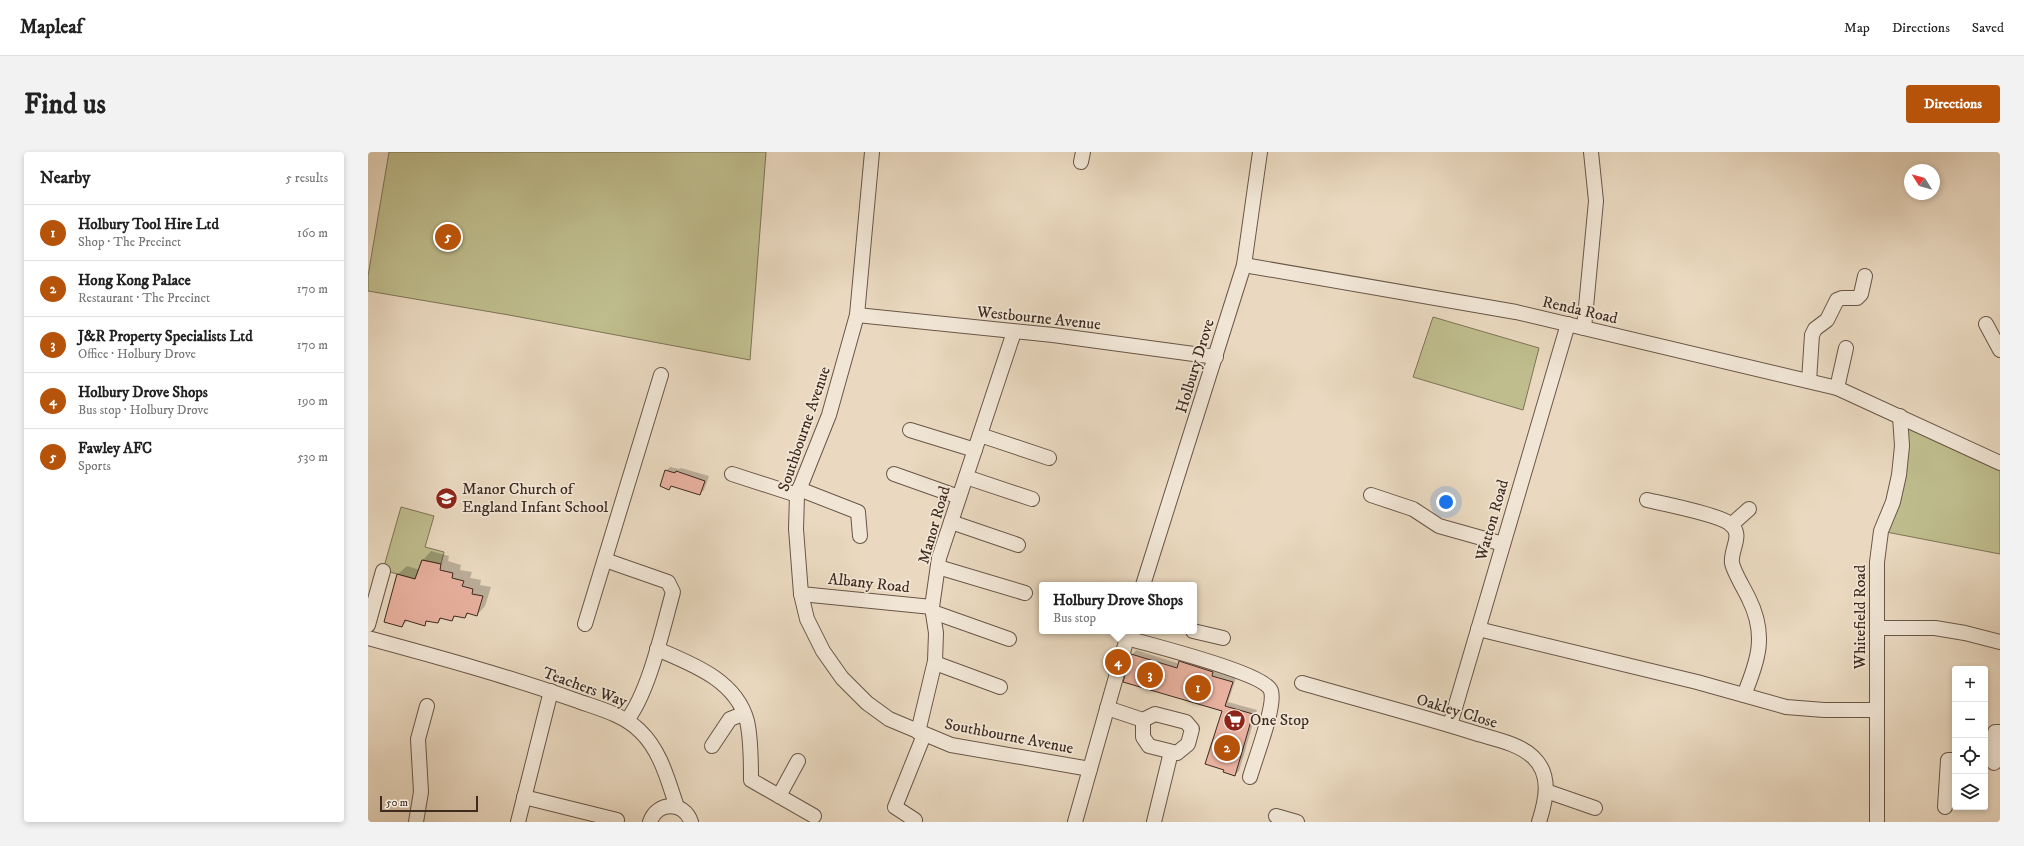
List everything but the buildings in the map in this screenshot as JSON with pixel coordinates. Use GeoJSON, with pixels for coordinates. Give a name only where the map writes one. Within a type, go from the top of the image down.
{"type":"FeatureCollection","features":[{"type":"Feature","properties":{"kind":"street","name":"Southbourne Avenue"},"geometry":{"type":"LineString","coordinates":[[872,152],[857,315],[829,415],[798,492],[796,529],[801,594],[810,625],[823,651],[842,678],[867,703],[889,719],[951,745],[1090,769]]}},
{"type":"Feature","properties":{"kind":"street","name":"Holbury Drove"},"geometry":{"type":"LineString","coordinates":[[1144,582],[1244,264],[1260,152]]}},
{"type":"Feature","properties":{"kind":"street"},"geometry":{"type":"LineString","coordinates":[[1584,328],[1596,201],[1591,152]]}},
{"type":"Feature","properties":{"kind":"street","name":"Renda Road"},"geometry":{"type":"LineString","coordinates":[[1244,264],[1516,312],[1837,388],[2000,463]]}},
{"type":"Feature","properties":{"kind":"street"},"geometry":{"type":"LineString","coordinates":[[1809,381],[1812,335],[1815,329],[1827,320],[1837,300],[1842,298],[1857,298],[1862,294],[1865,276]]}},
{"type":"Feature","properties":{"kind":"street","name":"Westbourne Avenue"},"geometry":{"type":"LineString","coordinates":[[857,315],[1053,335],[1216,357]]}},
{"type":"Feature","properties":{"kind":"street","name":"Watton Road"},"geometry":{"type":"LineString","coordinates":[[1450,725],[1568,324]]}},
{"type":"Feature","properties":{"kind":"street"},"geometry":{"type":"LineString","coordinates":[[1986,324],[2000,350]]}},
{"type":"Feature","properties":{"kind":"street","name":"Manor Road"},"geometry":{"type":"LineString","coordinates":[[915,820],[895,807],[921,733],[935,663],[936,633],[933,610],[939,558],[1014,332]]}},
{"type":"Feature","properties":{"kind":"street"},"geometry":{"type":"LineString","coordinates":[[1837,388],[1846,348]]}},
{"type":"Feature","properties":{"kind":"street"},"geometry":{"type":"LineString","coordinates":[[584,624],[605,560],[660,375]]}},
{"type":"Feature","properties":{"kind":"street","name":"Whitefield Road"},"geometry":{"type":"LineString","coordinates":[[1877,822],[1877,562],[1881,531],[1893,502],[1899,475],[1902,446],[1900,416]]}},
{"type":"Feature","properties":{"kind":"street"},"geometry":{"type":"LineString","coordinates":[[910,430],[975,450]]}},
{"type":"Feature","properties":{"kind":"street"},"geometry":{"type":"LineString","coordinates":[[980,435],[1049,458]]}},
{"type":"Feature","properties":{"kind":"street"},"geometry":{"type":"LineString","coordinates":[[732,474],[798,492],[858,512],[860,536]]}},
{"type":"Feature","properties":{"kind":"street"},"geometry":{"type":"LineString","coordinates":[[894,474],[959,497]]}},
{"type":"Feature","properties":{"kind":"street"},"geometry":{"type":"LineString","coordinates":[[966,476],[1032,499]]}},
{"type":"Feature","properties":{"kind":"street"},"geometry":{"type":"LineString","coordinates":[[1371,495],[1414,509],[1439,526],[1503,544]]}},
{"type":"Feature","properties":{"kind":"street"},"geometry":{"type":"LineString","coordinates":[[1647,500],[1717,518],[1731,525],[1735,529],[1737,537],[1732,563],[1756,612],[1759,633],[1759,654],[1744,695]]}},
{"type":"Feature","properties":{"kind":"street"},"geometry":{"type":"LineString","coordinates":[[1731,525],[1748,509]]}},
{"type":"Feature","properties":{"kind":"street"},"geometry":{"type":"LineString","coordinates":[[951,522],[1018,545]]}},
{"type":"Feature","properties":{"kind":"street"},"geometry":{"type":"LineString","coordinates":[[605,560],[668,582],[673,592],[657,649],[635,710],[627,720]]}},
{"type":"Feature","properties":{"kind":"street"},"geometry":{"type":"LineString","coordinates":[[938,567],[1025,593]]}},
{"type":"Feature","properties":{"kind":"street"},"geometry":{"type":"LineString","coordinates":[[368,625],[384,571]]}},
{"type":"Feature","properties":{"kind":"street","name":"Albany Road"},"geometry":{"type":"LineString","coordinates":[[801,594],[933,610],[1009,639]]}},
{"type":"Feature","properties":{"kind":"street"},"geometry":{"type":"LineString","coordinates":[[1877,628],[1935,628],[2000,642]]}},
{"type":"Feature","properties":{"kind":"street"},"geometry":{"type":"LineString","coordinates":[[1478,629],[1744,695],[1786,707],[1824,710],[1876,710]]}},
{"type":"Feature","properties":{"kind":"street"},"geometry":{"type":"LineString","coordinates":[[1197,632],[1223,638]]}},
{"type":"Feature","properties":{"kind":"street"},"geometry":{"type":"LineString","coordinates":[[1075,822],[1128,634],[1242,672],[1267,685],[1271,691],[1271,708],[1250,777]]}},
{"type":"Feature","properties":{"kind":"street","name":"Teachers Way"},"geometry":{"type":"LineString","coordinates":[[368,638],[480,668],[551,691],[627,720],[640,731],[653,747],[663,765],[668,784],[670,807]]}},
{"type":"Feature","properties":{"kind":"street"},"geometry":{"type":"LineString","coordinates":[[657,649],[689,663],[717,678],[736,699],[747,722],[751,780],[814,816]]}},
{"type":"Feature","properties":{"kind":"street"},"geometry":{"type":"LineString","coordinates":[[935,663],[1000,687]]}},
{"type":"Feature","properties":{"kind":"street","name":"Oakley Close"},"geometry":{"type":"LineString","coordinates":[[1302,683],[1450,725],[1523,749],[1534,757],[1546,776],[1546,791],[1539,822]]}},
{"type":"Feature","properties":{"kind":"street"},"geometry":{"type":"LineString","coordinates":[[518,822],[551,691]]}},
{"type":"Feature","properties":{"kind":"street"},"geometry":{"type":"LineString","coordinates":[[416,822],[421,792],[418,739],[427,706]]}},
{"type":"Feature","properties":{"kind":"street"},"geometry":{"type":"LineString","coordinates":[[1107,708],[1142,720],[1155,714],[1186,722],[1192,729],[1188,744],[1177,753],[1149,746],[1143,737],[1142,720]]}},
{"type":"Feature","properties":{"kind":"street"},"geometry":{"type":"LineString","coordinates":[[712,746],[730,719],[743,714]]}},
{"type":"Feature","properties":{"kind":"street"},"geometry":{"type":"LineString","coordinates":[[1993,763],[1995,732],[2000,732]]}},
{"type":"Feature","properties":{"kind":"street"},"geometry":{"type":"LineString","coordinates":[[1154,822],[1171,752]]}},
{"type":"Feature","properties":{"kind":"street"},"geometry":{"type":"LineString","coordinates":[[1945,807],[1948,760],[1952,760]]}},
{"type":"Feature","properties":{"kind":"street"},"geometry":{"type":"LineString","coordinates":[[779,796],[798,762]]}},
{"type":"Feature","properties":{"kind":"street"},"geometry":{"type":"LineString","coordinates":[[1546,791],[1595,808]]}},
{"type":"Feature","properties":{"kind":"street"},"geometry":{"type":"LineString","coordinates":[[524,797],[617,820]]}},
{"type":"Feature","properties":{"kind":"street"},"geometry":{"type":"LineString","coordinates":[[650,822],[654,815],[670,807],[687,812],[691,822]]}},
{"type":"Feature","properties":{"kind":"street"},"geometry":{"type":"LineString","coordinates":[[1276,816],[1297,822]]}},
{"type":"Feature","properties":{"kind":"shaded area"},"geometry":{"type":"Polygon","coordinates":[[[389,152],[766,152],[750,360],[509,315],[368,291],[368,276],[389,152]]]}},
{"type":"Feature","properties":{"kind":"shaded area"},"geometry":{"type":"Polygon","coordinates":[[[1433,317],[1539,348],[1523,410],[1413,377],[1433,317]]]}},
{"type":"Feature","properties":{"kind":"shaded area"},"geometry":{"type":"Polygon","coordinates":[[[1900,416],[2000,463],[2000,554],[1881,531],[1893,502],[1900,416]]]}},
{"type":"Feature","properties":{"kind":"shaded area"},"geometry":{"type":"Polygon","coordinates":[[[401,507],[434,516],[425,547],[444,552],[441,564],[422,560],[415,579],[383,570],[401,507]]]}},
{"type":"Feature","properties":{"kind":"place","name":"Fawley AFC"},"geometry":{"type":"Point","coordinates":[448,237]}},
{"type":"Feature","properties":{"kind":"place","name":"Manor Church of England Infant School"},"geometry":{"type":"Point","coordinates":[447,498]}},
{"type":"Feature","properties":{"kind":"place","name":"Holbury Drove Shops"},"geometry":{"type":"Point","coordinates":[1118,662]}},
{"type":"Feature","properties":{"kind":"place","name":"J&R Property Specialists Ltd"},"geometry":{"type":"Point","coordinates":[1150,675]}},
{"type":"Feature","properties":{"kind":"place","name":"Holbury Tool Hire Ltd"},"geometry":{"type":"Point","coordinates":[1198,688]}},
{"type":"Feature","properties":{"kind":"place","name":"One Stop"},"geometry":{"type":"Point","coordinates":[1235,720]}},
{"type":"Feature","properties":{"kind":"place","name":"Hong Kong Palace"},"geometry":{"type":"Point","coordinates":[1227,748]}}]}
